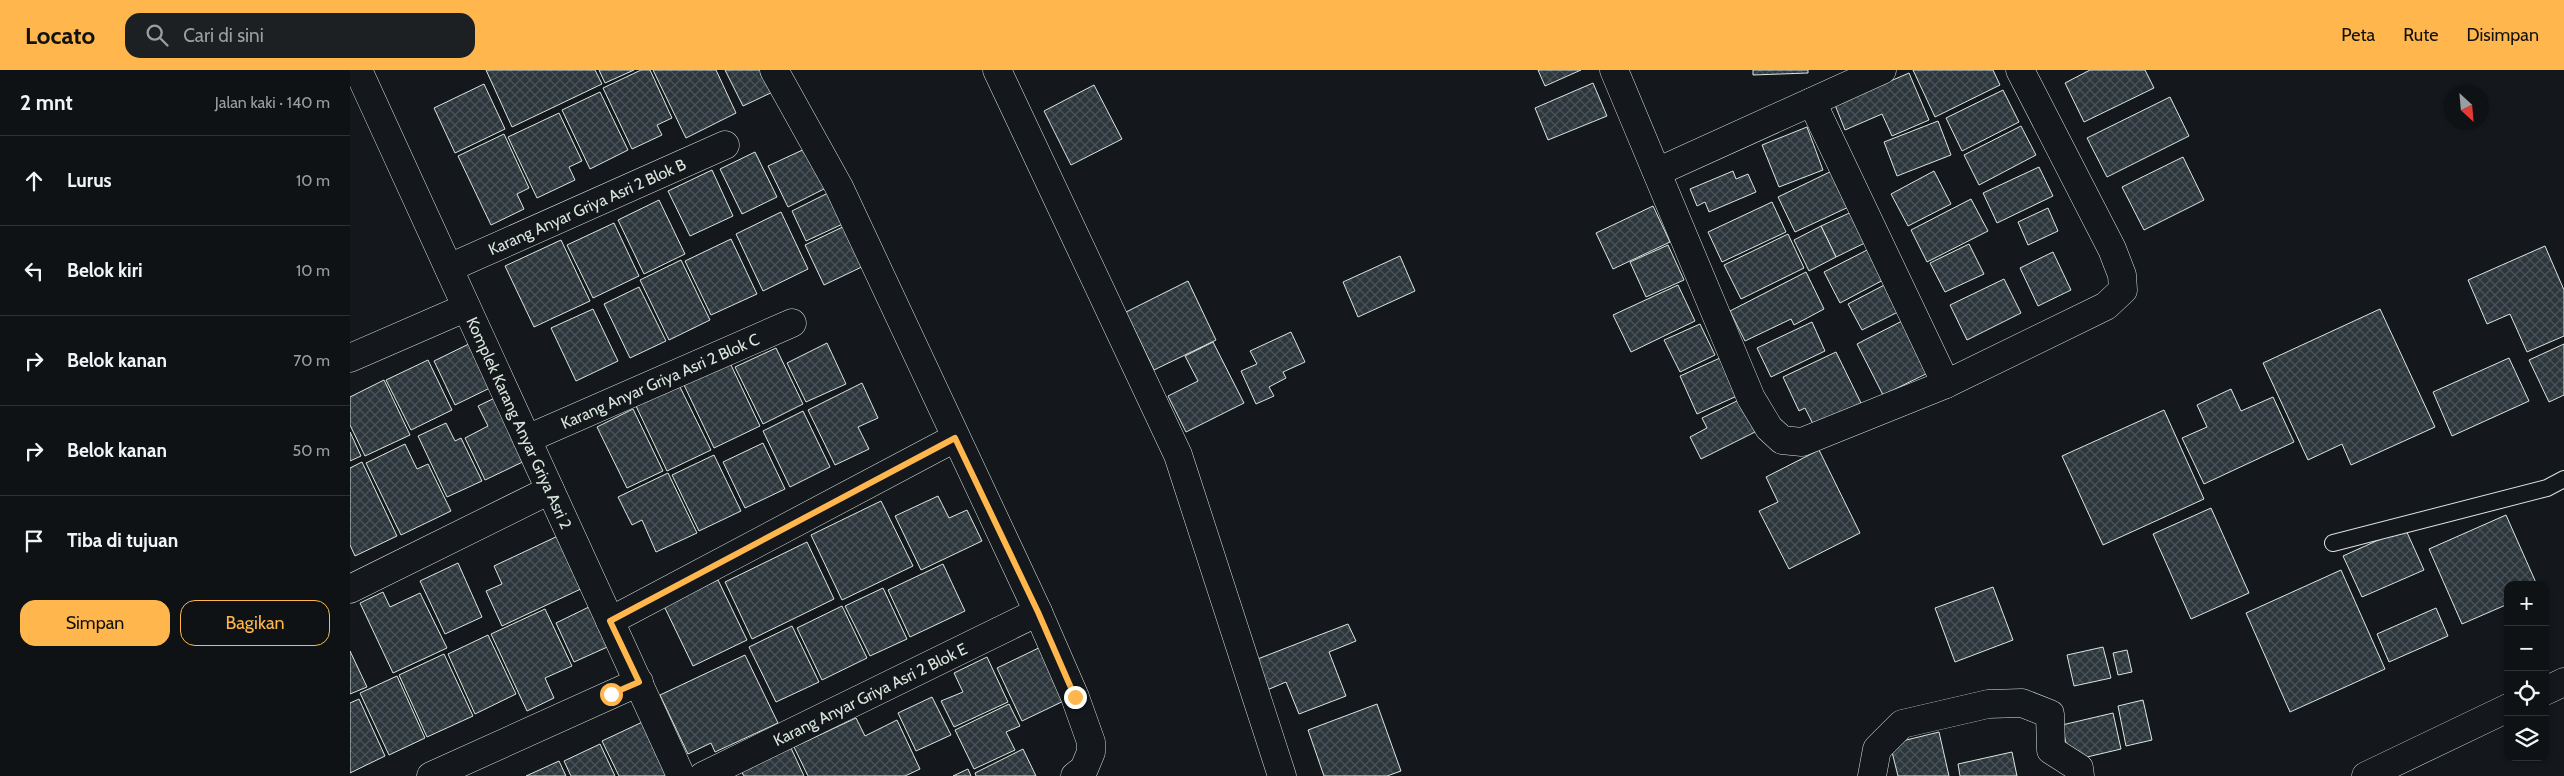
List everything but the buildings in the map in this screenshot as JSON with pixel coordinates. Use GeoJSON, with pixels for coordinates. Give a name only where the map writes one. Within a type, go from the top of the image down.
{"type":"FeatureCollection","features":[{"type":"Feature","properties":{"kind":"street","name":"Komplek Karang Anyar Griya Asri 2"},"geometry":{"type":"LineString","coordinates":[[358,70],[449,268],[465,308],[681,776]]}},
{"type":"Feature","properties":{"kind":"street"},"geometry":{"type":"LineString","coordinates":[[774,70],[839,187],[1038,612],[1075,697],[1091,742],[1090,752],[1084,769],[1075,776]]}},
{"type":"Feature","properties":{"kind":"street"},"geometry":{"type":"LineString","coordinates":[[997,70],[1178,456],[1282,776]]}},
{"type":"Feature","properties":{"kind":"street"},"geometry":{"type":"LineString","coordinates":[[1614,70],[1751,398],[1769,428],[1782,440],[1802,442],[1946,384],[2106,306],[2123,290],[2122,275],[2112,249],[2020,70]]}},
{"type":"Feature","properties":{"kind":"street"},"geometry":{"type":"LineString","coordinates":[[1657,172],[1882,70]]}},
{"type":"Feature","properties":{"kind":"street"},"geometry":{"type":"LineString","coordinates":[[1812,102],[1946,384]]}},
{"type":"Feature","properties":{"kind":"street","name":"Karang Anyar Griya Asri 2 Blok B"},"geometry":{"type":"LineString","coordinates":[[449,268],[725,145]]}},
{"type":"Feature","properties":{"kind":"street"},"geometry":{"type":"LineString","coordinates":[[350,358],[465,308]]}},
{"type":"Feature","properties":{"kind":"street","name":"Karang Anyar Griya Asri 2 Blok C"},"geometry":{"type":"LineString","coordinates":[[527,439],[792,323]]}},
{"type":"Feature","properties":{"kind":"street"},"geometry":{"type":"LineString","coordinates":[[610,621],[955,438]]}},
{"type":"Feature","properties":{"kind":"street"},"geometry":{"type":"LineString","coordinates":[[350,589],[550,490]]}},
{"type":"Feature","properties":{"kind":"street","name":"Karang Anyar Griya Asri 2 Blok E"},"geometry":{"type":"LineString","coordinates":[[702,776],[1038,612]]}},
{"type":"Feature","properties":{"kind":"street"},"geometry":{"type":"LineString","coordinates":[[431,776],[639,682]]}},
{"type":"Feature","properties":{"kind":"street"},"geometry":{"type":"LineString","coordinates":[[2549,689],[2564,682]]}},
{"type":"Feature","properties":{"kind":"street"},"geometry":{"type":"LineString","coordinates":[[1872,776],[1876,749],[1902,724],[1988,704],[2022,703],[2050,714],[2051,750],[2079,768],[2080,776]]}},
{"type":"Feature","properties":{"kind":"street"},"geometry":{"type":"LineString","coordinates":[[2366,776],[2504,710]]}},
{"type":"Feature","properties":{"kind":"lane"},"geometry":{"type":"LineString","coordinates":[[2333,543],[2548,488],[2564,479]]}},
{"type":"Feature","properties":{"kind":"route"},"geometry":{"type":"LineString","coordinates":[[611,694],[639,682],[610,621],[955,438],[1038,612],[1075,697]]}}]}
